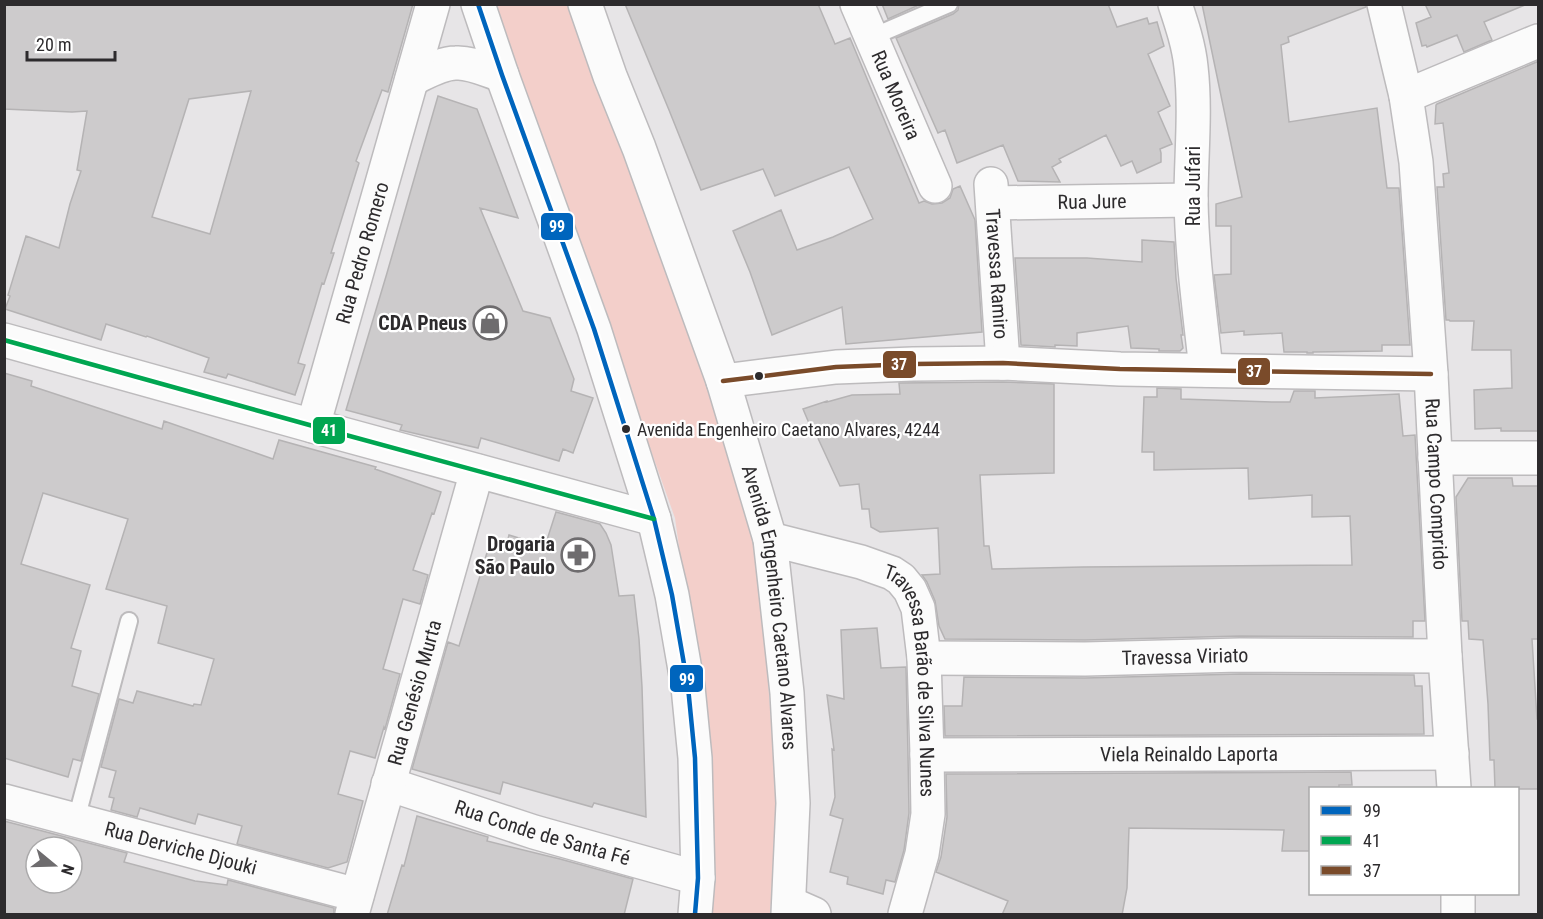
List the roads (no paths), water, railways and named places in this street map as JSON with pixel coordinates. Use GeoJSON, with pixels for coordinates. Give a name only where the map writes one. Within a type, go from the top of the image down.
{"type":"FeatureCollection","features":[{"type":"Feature","properties":{"kind":"street","name":"Rua Pedro Romero"},"geometry":{"type":"LineString","coordinates":[[313,426],[433,4]]}},
{"type":"Feature","properties":{"kind":"street"},"geometry":{"type":"LineString","coordinates":[[478,4],[594,329],[654,519],[672,595],[689,697],[695,758],[698,878],[695,915]]}},
{"type":"Feature","properties":{"kind":"street","name":"Rua Moreira"},"geometry":{"type":"LineString","coordinates":[[857,4],[935,186]]}},
{"type":"Feature","properties":{"kind":"street","name":"Rua Jufari"},"geometry":{"type":"LineString","coordinates":[[1175,4],[1184,31],[1191,65],[1194,108],[1191,200],[1194,258],[1206,370]]}},
{"type":"Feature","properties":{"kind":"street","name":"Rua Campo Comprido"},"geometry":{"type":"LineString","coordinates":[[1384,4],[1406,96],[1416,162],[1431,374],[1454,787]]}},
{"type":"Feature","properties":{"kind":"street","name":"Avenida Engenheiro Caetano Alvares"},"geometry":{"type":"LineString","coordinates":[[588,5],[610,76],[639,148],[723,381],[770,539],[788,693],[797,911]]}},
{"type":"Feature","properties":{"kind":"street"},"geometry":{"type":"LineString","coordinates":[[1406,96],[1539,41]]}},
{"type":"Feature","properties":{"kind":"street"},"geometry":{"type":"LineString","coordinates":[[412,79],[443,65],[456,62],[502,75]]}},
{"type":"Feature","properties":{"kind":"street","name":"Rua Jure"},"geometry":{"type":"LineString","coordinates":[[992,194],[1191,200]]}},
{"type":"Feature","properties":{"kind":"street","name":"Travessa Ramiro"},"geometry":{"type":"LineString","coordinates":[[992,194],[1003,363]]}},
{"type":"Feature","properties":{"kind":"street"},"geometry":{"type":"LineString","coordinates":[[4,340],[654,519]]}},
{"type":"Feature","properties":{"kind":"street"},"geometry":{"type":"LineString","coordinates":[[723,381],[836,368],[1003,363],[1120,369],[1431,374]]}},
{"type":"Feature","properties":{"kind":"street"},"geometry":{"type":"LineString","coordinates":[[1435,458],[1539,458]]}},
{"type":"Feature","properties":{"kind":"street","name":"Rua Genésio Murta"},"geometry":{"type":"LineString","coordinates":[[355,905],[477,471]]}},
{"type":"Feature","properties":{"kind":"street","name":"Travessa Barão de Silva Nunes"},"geometry":{"type":"LineString","coordinates":[[770,539],[861,562],[892,573],[901,579],[910,590],[918,608],[924,658],[927,829],[905,915]]}},
{"type":"Feature","properties":{"kind":"street","name":"Travessa Viriato"},"geometry":{"type":"LineString","coordinates":[[924,658],[1445,656]]}},
{"type":"Feature","properties":{"kind":"street","name":"Viela Reinaldo Laporta"},"geometry":{"type":"LineString","coordinates":[[927,755],[1452,753]]}},
{"type":"Feature","properties":{"kind":"street","name":"Rua Conde de Santa Fé"},"geometry":{"type":"LineString","coordinates":[[388,784],[534,832],[698,878]]}},
{"type":"Feature","properties":{"kind":"street","name":"Rua Derviche Djouki"},"geometry":{"type":"LineString","coordinates":[[4,801],[76,820],[355,905]]}},
{"type":"Feature","properties":{"kind":"street"},"geometry":{"type":"LineString","coordinates":[[1458,895],[1458,915]]}},
{"type":"Feature","properties":{"kind":"lane"},"geometry":{"type":"LineString","coordinates":[[872,37],[949,4]]}},
{"type":"Feature","properties":{"kind":"lane"},"geometry":{"type":"LineString","coordinates":[[76,820],[129,621]]}},
{"type":"Feature","properties":{"kind":"place","name":"CDA Pneus"},"geometry":{"type":"Point","coordinates":[490,323]}},
{"type":"Feature","properties":{"kind":"place","name":"Avenida Engenheiro Caetano Alvares, 4244"},"geometry":{"type":"Point","coordinates":[626,429]}},
{"type":"Feature","properties":{"kind":"place","name":"Drogaria São Paulo"},"geometry":{"type":"Point","coordinates":[578,555]}}]}
